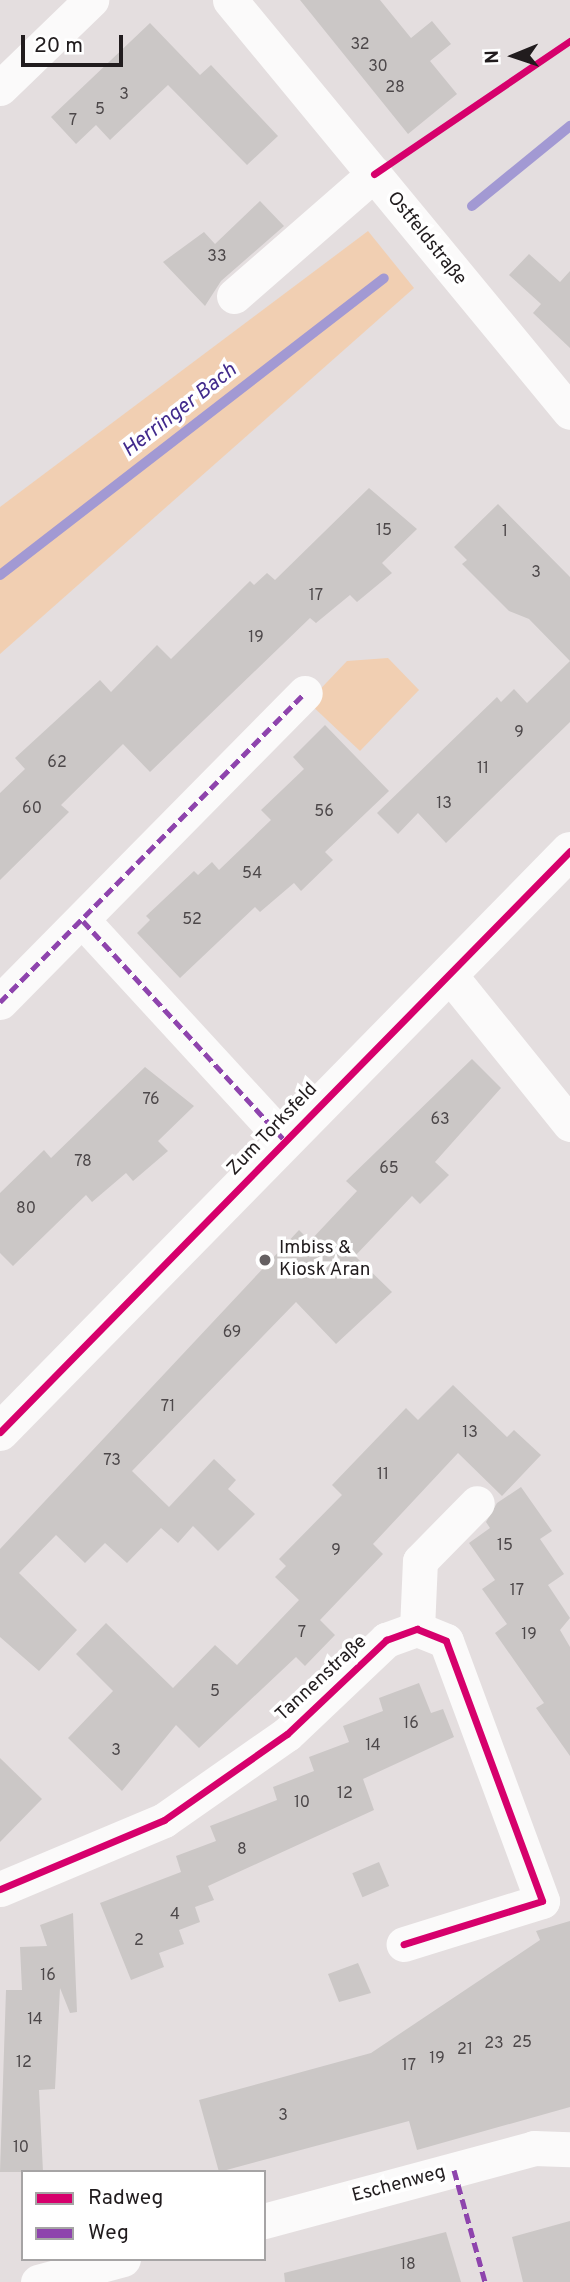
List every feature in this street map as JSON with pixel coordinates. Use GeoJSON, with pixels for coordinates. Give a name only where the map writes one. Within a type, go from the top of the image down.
{"type":"FeatureCollection","features":[{"type":"Feature","properties":{"kind":"main road","name":"Zum Torksfeld"},"geometry":{"type":"LineString","coordinates":[[0,1432],[570,851]]}},
{"type":"Feature","properties":{"kind":"street"},"geometry":{"type":"LineString","coordinates":[[0,88],[91,0]]}},
{"type":"Feature","properties":{"kind":"street","name":"Ostfeldstraße"},"geometry":{"type":"LineString","coordinates":[[230,0],[570,412]]}},
{"type":"Feature","properties":{"kind":"street"},"geometry":{"type":"LineString","coordinates":[[234,296],[374,174]]}},
{"type":"Feature","properties":{"kind":"street"},"geometry":{"type":"LineString","coordinates":[[0,1002],[83,921],[304,693]]}},
{"type":"Feature","properties":{"kind":"street","name":"Zum Torksfeld"},"geometry":{"type":"LineString","coordinates":[[83,921],[285,1141]]}},
{"type":"Feature","properties":{"kind":"street"},"geometry":{"type":"LineString","coordinates":[[448,973],[570,1124]]}},
{"type":"Feature","properties":{"kind":"street"},"geometry":{"type":"LineString","coordinates":[[404,1944],[542,1901],[446,1641],[418,1629],[420,1561],[477,1503]]}},
{"type":"Feature","properties":{"kind":"street","name":"Tannenstraße"},"geometry":{"type":"LineString","coordinates":[[0,1889],[164,1820],[287,1734],[386,1640],[418,1629]]}},
{"type":"Feature","properties":{"kind":"street","name":"Eschenweg"},"geometry":{"type":"LineString","coordinates":[[266,2220],[534,2148],[570,2149]]}},
{"type":"Feature","properties":{"kind":"street"},"geometry":{"type":"LineString","coordinates":[[38,2282],[116,2261]]}},
{"type":"Feature","properties":{"kind":"shaded area"},"geometry":{"type":"Polygon","coordinates":[[[368,231],[414,288],[0,654],[0,507],[368,231]]]}},
{"type":"Feature","properties":{"kind":"shaded area"},"geometry":{"type":"Polygon","coordinates":[[[388,658],[419,690],[360,751],[308,702],[347,661],[388,658]]]}},
{"type":"Feature","properties":{"kind":"building"},"geometry":{"type":"Polygon","coordinates":[[[300,0],[380,0],[411,38],[432,21],[451,44],[430,61],[457,94],[408,134],[300,0]]]}},
{"type":"Feature","properties":{"kind":"building"},"geometry":{"type":"Polygon","coordinates":[[[150,23],[200,75],[211,65],[278,136],[247,165],[168,85],[110,140],[96,125],[76,144],[51,117],[150,23]]]}},
{"type":"Feature","properties":{"kind":"building"},"geometry":{"type":"Polygon","coordinates":[[[260,201],[284,226],[221,281],[205,306],[163,262],[204,232],[215,244],[260,201]]]}},
{"type":"Feature","properties":{"kind":"building"},"geometry":{"type":"Polygon","coordinates":[[[529,254],[560,282],[570,271],[570,348],[533,313],[541,304],[509,275],[529,254]]]}},
{"type":"Feature","properties":{"kind":"building"},"geometry":{"type":"Polygon","coordinates":[[[369,488],[417,529],[382,563],[392,573],[357,602],[350,595],[316,623],[310,618],[150,772],[123,744],[61,805],[69,812],[0,880],[0,793],[25,769],[15,758],[100,680],[111,692],[157,645],[171,659],[250,581],[254,585],[267,573],[275,580],[369,488]]]}},
{"type":"Feature","properties":{"kind":"building"},"geometry":{"type":"Polygon","coordinates":[[[498,504],[570,577],[570,661],[529,619],[509,611],[462,564],[467,560],[454,547],[498,504]]]}},
{"type":"Feature","properties":{"kind":"building"},"geometry":{"type":"Polygon","coordinates":[[[570,661],[570,722],[446,843],[418,813],[398,834],[377,813],[497,697],[501,702],[514,689],[527,703],[570,661]]]}},
{"type":"Feature","properties":{"kind":"building"},"geometry":{"type":"Polygon","coordinates":[[[325,725],[389,791],[325,852],[333,860],[301,891],[294,883],[260,912],[255,907],[180,978],[137,933],[150,920],[146,916],[194,871],[198,875],[212,862],[219,870],[271,820],[261,810],[304,769],[293,757],[325,725]]]}},
{"type":"Feature","properties":{"kind":"building"},"geometry":{"type":"Polygon","coordinates":[[[472,1059],[501,1088],[435,1162],[449,1175],[420,1204],[412,1196],[355,1256],[392,1292],[336,1344],[296,1302],[132,1471],[169,1507],[214,1459],[236,1480],[228,1489],[255,1514],[218,1551],[193,1526],[178,1543],[161,1528],[127,1563],[105,1543],[85,1563],[56,1535],[19,1573],[77,1630],[39,1671],[0,1637],[0,1549],[299,1230],[310,1241],[357,1191],[346,1181],[472,1059]]]}},
{"type":"Feature","properties":{"kind":"building"},"geometry":{"type":"Polygon","coordinates":[[[145,1067],[194,1106],[158,1141],[168,1151],[133,1181],[126,1173],[92,1202],[86,1195],[13,1266],[0,1253],[0,1193],[44,1150],[51,1158],[145,1067]]]}},
{"type":"Feature","properties":{"kind":"building"},"geometry":{"type":"Polygon","coordinates":[[[453,1385],[507,1437],[514,1430],[541,1455],[502,1496],[458,1453],[373,1544],[383,1554],[320,1620],[335,1635],[305,1666],[296,1657],[199,1748],[176,1725],[122,1791],[68,1738],[113,1691],[76,1654],[106,1623],[173,1688],[215,1645],[237,1665],[299,1600],[275,1577],[286,1566],[279,1559],[342,1495],[332,1485],[406,1408],[418,1420],[453,1385]]]}},
{"type":"Feature","properties":{"kind":"building"},"geometry":{"type":"Polygon","coordinates":[[[521,1487],[552,1531],[540,1539],[564,1574],[548,1585],[570,1618],[560,1630],[570,1647],[570,1756],[536,1708],[544,1703],[495,1633],[507,1624],[482,1589],[495,1580],[469,1543],[490,1528],[486,1522],[497,1503],[521,1487]]]}},
{"type":"Feature","properties":{"kind":"building"},"geometry":{"type":"Polygon","coordinates":[[[419,1683],[431,1713],[443,1709],[454,1737],[363,1779],[374,1810],[208,1886],[214,1900],[195,1907],[200,1922],[179,1930],[184,1944],[159,1953],[164,1967],[131,1980],[100,1903],[181,1872],[176,1856],[216,1841],[210,1826],[277,1800],[273,1787],[314,1771],[309,1757],[349,1742],[343,1726],[383,1711],[379,1698],[419,1683]]]}},
{"type":"Feature","properties":{"kind":"building"},"geometry":{"type":"Polygon","coordinates":[[[0,1758],[42,1799],[0,1842],[0,1758]]]}},
{"type":"Feature","properties":{"kind":"building"},"geometry":{"type":"Polygon","coordinates":[[[379,1862],[389,1886],[362,1897],[352,1873],[379,1862]]]}},
{"type":"Feature","properties":{"kind":"building"},"geometry":{"type":"Polygon","coordinates":[[[73,1913],[77,2012],[70,2013],[60,1988],[55,2089],[39,2090],[43,2170],[0,2172],[6,1990],[22,1990],[20,1947],[47,1946],[40,1925],[73,1913]]]}},
{"type":"Feature","properties":{"kind":"building"},"geometry":{"type":"Polygon","coordinates":[[[570,1921],[570,2107],[417,2150],[409,2121],[218,2170],[199,2100],[371,2053],[540,1940],[536,1931],[570,1921]]]}},
{"type":"Feature","properties":{"kind":"building"},"geometry":{"type":"Polygon","coordinates":[[[358,1963],[371,1993],[339,2002],[328,1974],[358,1963]]]}},
{"type":"Feature","properties":{"kind":"building"},"geometry":{"type":"Polygon","coordinates":[[[570,2221],[570,2282],[523,2282],[512,2237],[570,2221]]]}},
{"type":"Feature","properties":{"kind":"building"},"geometry":{"type":"Polygon","coordinates":[[[446,2232],[461,2282],[285,2282],[284,2273],[446,2232]]]}},
{"type":"Feature","properties":{"kind":"waterway","name":"Herringer Bach"},"geometry":{"type":"LineString","coordinates":[[472,206],[570,126]]}},
{"type":"Feature","properties":{"kind":"waterway","name":"Herringer Bach"},"geometry":{"type":"LineString","coordinates":[[0,575],[384,278]]}},
{"type":"Feature","properties":{"kind":"marked path"},"geometry":{"type":"LineString","coordinates":[[0,1002],[305,693]]}},
{"type":"Feature","properties":{"kind":"marked path"},"geometry":{"type":"LineString","coordinates":[[83,921],[285,1141]]}},
{"type":"Feature","properties":{"kind":"marked path"},"geometry":{"type":"LineString","coordinates":[[454,2170],[485,2282]]}},
{"type":"Feature","properties":{"kind":"cycle path"},"geometry":{"type":"LineString","coordinates":[[374,174],[570,41]]}},
{"type":"Feature","properties":{"kind":"cycle path"},"geometry":{"type":"LineString","coordinates":[[0,1432],[570,851]]}},
{"type":"Feature","properties":{"kind":"cycle path"},"geometry":{"type":"LineString","coordinates":[[0,1889],[164,1820],[287,1734],[386,1640],[417,1629],[446,1641],[542,1901],[404,1944]]}},
{"type":"Feature","properties":{"kind":"place","name":"Imbiss & Kiosk Aran"},"geometry":{"type":"Point","coordinates":[265,1260]}}]}
